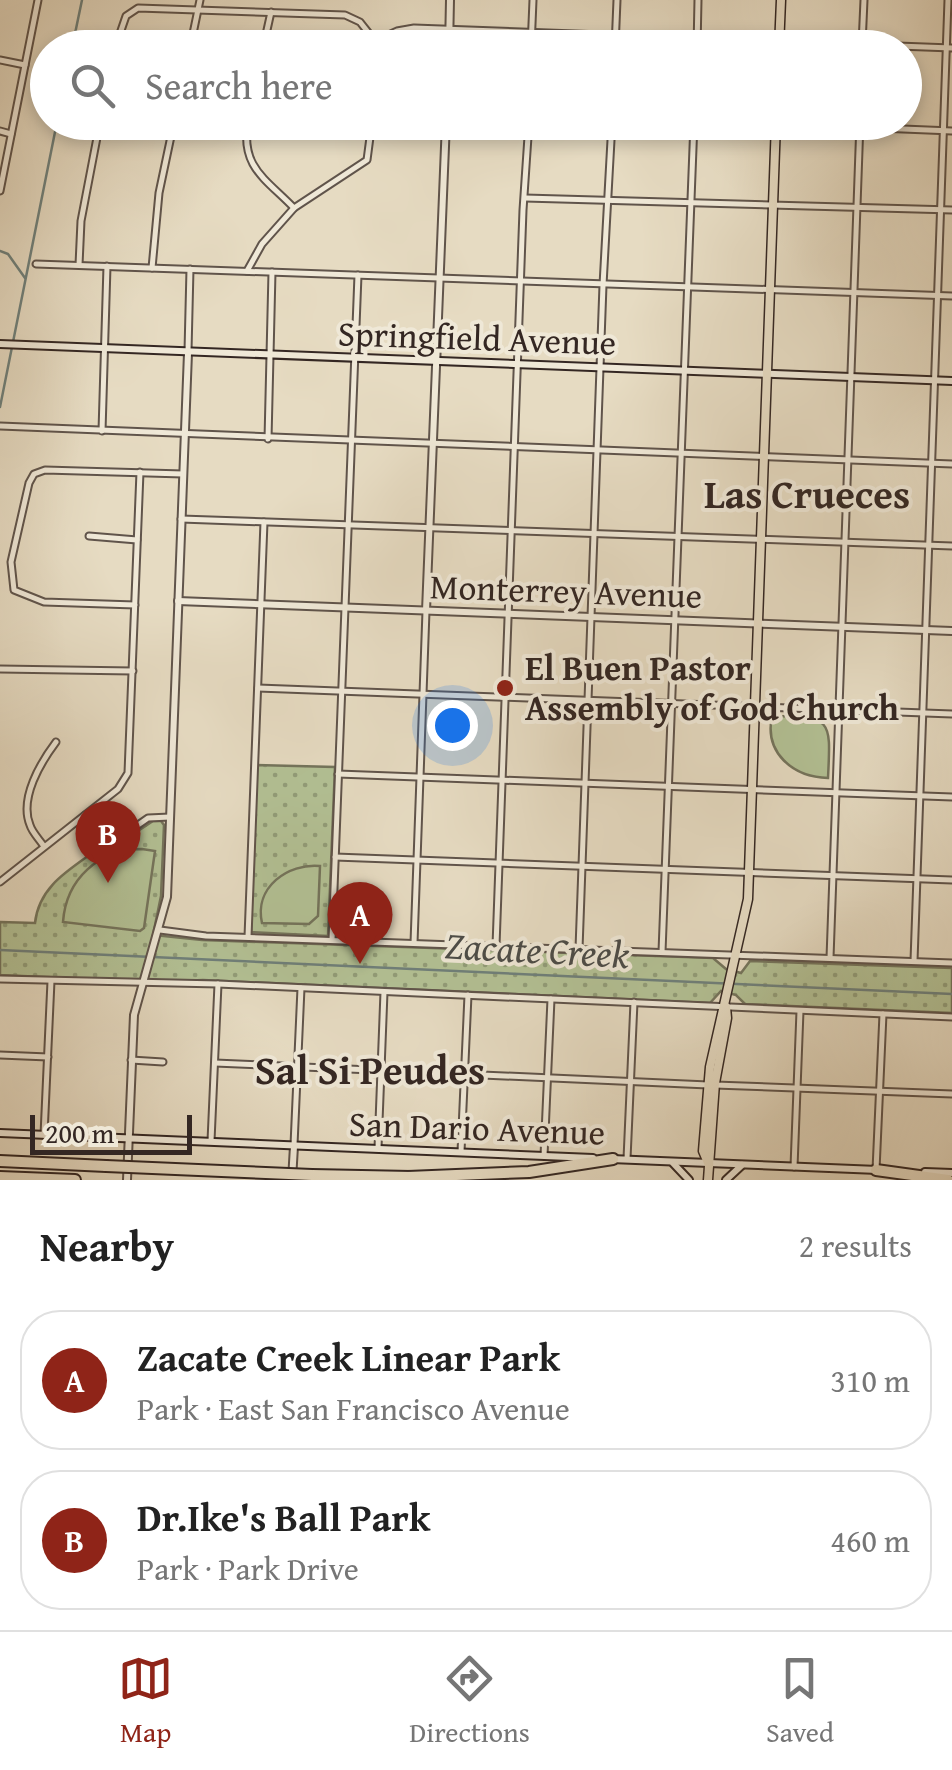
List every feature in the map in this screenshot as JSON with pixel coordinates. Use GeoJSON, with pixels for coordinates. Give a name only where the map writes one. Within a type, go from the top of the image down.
{"type":"FeatureCollection","features":[{"type":"Feature","properties":{"kind":"highway"},"geometry":{"type":"LineString","coordinates":[[0,1157],[106,1166],[472,1180]]}},
{"type":"Feature","properties":{"kind":"highway"},"geometry":{"type":"LineString","coordinates":[[408,1177],[528,1172],[613,1159]]}},
{"type":"Feature","properties":{"kind":"highway"},"geometry":{"type":"LineString","coordinates":[[876,1170],[948,1180]]}},
{"type":"Feature","properties":{"kind":"highway"},"geometry":{"type":"LineString","coordinates":[[0,1177],[76,1180]]}},
{"type":"Feature","properties":{"kind":"main road"},"geometry":{"type":"LineString","coordinates":[[780,30],[781,0]]}},
{"type":"Feature","properties":{"kind":"main road"},"geometry":{"type":"LineString","coordinates":[[708,1180],[712,1152],[711,1085],[746,912],[749,872],[775,140]]}},
{"type":"Feature","properties":{"kind":"street"},"geometry":{"type":"LineString","coordinates":[[32,30],[38,0]]}},
{"type":"Feature","properties":{"kind":"street"},"geometry":{"type":"LineString","coordinates":[[194,30],[200,0]]}},
{"type":"Feature","properties":{"kind":"street"},"geometry":{"type":"LineString","coordinates":[[449,29],[450,0]]}},
{"type":"Feature","properties":{"kind":"street"},"geometry":{"type":"LineString","coordinates":[[532,30],[533,0]]}},
{"type":"Feature","properties":{"kind":"street"},"geometry":{"type":"LineString","coordinates":[[616,30],[617,0]]}},
{"type":"Feature","properties":{"kind":"street"},"geometry":{"type":"LineString","coordinates":[[697,30],[698,0]]}},
{"type":"Feature","properties":{"kind":"street"},"geometry":{"type":"LineString","coordinates":[[863,30],[864,0]]}},
{"type":"Feature","properties":{"kind":"street"},"geometry":{"type":"LineString","coordinates":[[914,961],[948,0]]}},
{"type":"Feature","properties":{"kind":"street"},"geometry":{"type":"LineString","coordinates":[[121,30],[126,16],[138,8],[351,16],[366,30]]}},
{"type":"Feature","properties":{"kind":"street"},"geometry":{"type":"LineString","coordinates":[[267,30],[271,12]]}},
{"type":"Feature","properties":{"kind":"street"},"geometry":{"type":"LineString","coordinates":[[404,30],[477,30]]}},
{"type":"Feature","properties":{"kind":"street"},"geometry":{"type":"LineString","coordinates":[[0,191],[30,40]]}},
{"type":"Feature","properties":{"kind":"street"},"geometry":{"type":"LineString","coordinates":[[922,47],[949,48]]}},
{"type":"Feature","properties":{"kind":"street"},"geometry":{"type":"LineString","coordinates":[[0,60],[25,65]]}},
{"type":"Feature","properties":{"kind":"street"},"geometry":{"type":"LineString","coordinates":[[922,129],[952,131]]}},
{"type":"Feature","properties":{"kind":"street"},"geometry":{"type":"LineString","coordinates":[[0,132],[11,134]]}},
{"type":"Feature","properties":{"kind":"street"},"geometry":{"type":"LineString","coordinates":[[79,265],[82,220],[97,140]]}},
{"type":"Feature","properties":{"kind":"street"},"geometry":{"type":"LineString","coordinates":[[152,268],[159,193],[170,140]]}},
{"type":"Feature","properties":{"kind":"street"},"geometry":{"type":"LineString","coordinates":[[245,140],[247,156],[294,208]]}},
{"type":"Feature","properties":{"kind":"street"},"geometry":{"type":"LineString","coordinates":[[247,272],[262,244],[294,208],[367,160],[370,140]]}},
{"type":"Feature","properties":{"kind":"street"},"geometry":{"type":"LineString","coordinates":[[414,943],[445,140]]}},
{"type":"Feature","properties":{"kind":"street"},"geometry":{"type":"LineString","coordinates":[[496,946],[528,140]]}},
{"type":"Feature","properties":{"kind":"street"},"geometry":{"type":"LineString","coordinates":[[579,949],[611,140]]}},
{"type":"Feature","properties":{"kind":"street"},"geometry":{"type":"LineString","coordinates":[[662,952],[693,140]]}},
{"type":"Feature","properties":{"kind":"street"},"geometry":{"type":"LineString","coordinates":[[830,958],[859,140]]}},
{"type":"Feature","properties":{"kind":"street"},"geometry":{"type":"LineString","coordinates":[[525,198],[952,210]]}},
{"type":"Feature","properties":{"kind":"street"},"geometry":{"type":"LineString","coordinates":[[36,264],[952,296]]}},
{"type":"Feature","properties":{"kind":"street"},"geometry":{"type":"LineString","coordinates":[[102,431],[107,266]]}},
{"type":"Feature","properties":{"kind":"street"},"geometry":{"type":"LineString","coordinates":[[127,1180],[134,1015],[167,897],[190,270]]}},
{"type":"Feature","properties":{"kind":"street"},"geometry":{"type":"LineString","coordinates":[[268,439],[272,272]]}},
{"type":"Feature","properties":{"kind":"street"},"geometry":{"type":"LineString","coordinates":[[332,940],[358,276]]}},
{"type":"Feature","properties":{"kind":"street","name":"Springfield Avenue"},"geometry":{"type":"LineString","coordinates":[[3,344],[952,380]]}},
{"type":"Feature","properties":{"kind":"street"},"geometry":{"type":"LineString","coordinates":[[2,427],[952,464]]}},
{"type":"Feature","properties":{"kind":"street"},"geometry":{"type":"LineString","coordinates":[[135,605],[44,602],[14,590],[11,562],[25,493],[34,474],[58,470],[183,474]]}},
{"type":"Feature","properties":{"kind":"street"},"geometry":{"type":"LineString","coordinates":[[0,882],[124,782],[130,764],[140,472]]}},
{"type":"Feature","properties":{"kind":"street"},"geometry":{"type":"LineString","coordinates":[[181,519],[952,546]]}},
{"type":"Feature","properties":{"kind":"street"},"geometry":{"type":"LineString","coordinates":[[248,937],[264,522]]}},
{"type":"Feature","properties":{"kind":"street"},"geometry":{"type":"LineString","coordinates":[[88,536],[137,540]]}},
{"type":"Feature","properties":{"kind":"street","name":"Monterrey Avenue"},"geometry":{"type":"LineString","coordinates":[[178,602],[952,631]]}},
{"type":"Feature","properties":{"kind":"street"},"geometry":{"type":"LineString","coordinates":[[0,669],[133,672]]}},
{"type":"Feature","properties":{"kind":"street"},"geometry":{"type":"LineString","coordinates":[[258,688],[952,714]]}},
{"type":"Feature","properties":{"kind":"street"},"geometry":{"type":"LineString","coordinates":[[44,846],[30,825],[28,811],[39,765],[56,742]]}},
{"type":"Feature","properties":{"kind":"street"},"geometry":{"type":"LineString","coordinates":[[338,774],[952,797]]}},
{"type":"Feature","properties":{"kind":"street"},"geometry":{"type":"LineString","coordinates":[[85,815],[108,846],[148,818],[170,818]]}},
{"type":"Feature","properties":{"kind":"street"},"geometry":{"type":"LineString","coordinates":[[335,857],[952,880]]}},
{"type":"Feature","properties":{"kind":"street"},"geometry":{"type":"LineString","coordinates":[[158,934],[952,963]]}},
{"type":"Feature","properties":{"kind":"street"},"geometry":{"type":"LineString","coordinates":[[0,979],[218,984],[952,1018]]}},
{"type":"Feature","properties":{"kind":"street"},"geometry":{"type":"LineString","coordinates":[[44,1135],[51,981]]}},
{"type":"Feature","properties":{"kind":"street"},"geometry":{"type":"LineString","coordinates":[[211,1143],[218,984]]}},
{"type":"Feature","properties":{"kind":"street"},"geometry":{"type":"LineString","coordinates":[[292,1180],[301,988]]}},
{"type":"Feature","properties":{"kind":"street"},"geometry":{"type":"LineString","coordinates":[[378,1150],[384,992]]}},
{"type":"Feature","properties":{"kind":"street"},"geometry":{"type":"LineString","coordinates":[[461,1153],[468,995]]}},
{"type":"Feature","properties":{"kind":"street"},"geometry":{"type":"LineString","coordinates":[[544,1156],[551,999]]}},
{"type":"Feature","properties":{"kind":"street"},"geometry":{"type":"LineString","coordinates":[[627,1160],[634,1002]]}},
{"type":"Feature","properties":{"kind":"street"},"geometry":{"type":"LineString","coordinates":[[794,1167],[800,1010]]}},
{"type":"Feature","properties":{"kind":"street"},"geometry":{"type":"LineString","coordinates":[[876,1170],[883,1014]]}},
{"type":"Feature","properties":{"kind":"street"},"geometry":{"type":"LineString","coordinates":[[0,1055],[48,1057]]}},
{"type":"Feature","properties":{"kind":"street"},"geometry":{"type":"LineString","coordinates":[[132,1060],[163,1062]]}},
{"type":"Feature","properties":{"kind":"street"},"geometry":{"type":"LineString","coordinates":[[215,1063],[952,1094]]}},
{"type":"Feature","properties":{"kind":"street","name":"San Dario Avenue"},"geometry":{"type":"LineString","coordinates":[[0,1133],[952,1174]]}},
{"type":"Feature","properties":{"kind":"street"},"geometry":{"type":"LineString","coordinates":[[672,1162],[689,1180]]}},
{"type":"Feature","properties":{"kind":"street"},"geometry":{"type":"LineString","coordinates":[[726,1180],[743,1165]]}},
{"type":"Feature","properties":{"kind":"green space"},"geometry":{"type":"Polygon","coordinates":[[[772,716],[806,718],[824,725],[829,743],[828,778],[803,773],[784,760],[772,741],[772,716]]]}},
{"type":"Feature","properties":{"kind":"green space"},"geometry":{"type":"Polygon","coordinates":[[[256,765],[335,767],[328,936],[251,932],[256,765]]]}},
{"type":"Feature","properties":{"kind":"green space"},"geometry":{"type":"Polygon","coordinates":[[[153,821],[164,825],[161,896],[153,935],[713,958],[726,969],[741,973],[750,961],[952,968],[952,1013],[745,1004],[736,995],[721,991],[710,1003],[203,980],[157,982],[0,975],[0,922],[35,923],[43,898],[59,878],[102,846],[106,852],[153,821]]]}},
{"type":"Feature","properties":{"kind":"green space"},"geometry":{"type":"Polygon","coordinates":[[[155,851],[144,928],[140,931],[63,922],[71,892],[88,869],[112,854],[155,851]]]}},
{"type":"Feature","properties":{"kind":"green space"},"geometry":{"type":"Polygon","coordinates":[[[320,866],[318,916],[309,924],[262,923],[263,898],[276,880],[296,869],[320,866]]]}},
{"type":"Feature","properties":{"kind":"waterway"},"geometry":{"type":"LineString","coordinates":[[76,30],[82,0]]}},
{"type":"Feature","properties":{"kind":"waterway"},"geometry":{"type":"LineString","coordinates":[[0,407],[53,140]]}},
{"type":"Feature","properties":{"kind":"waterway","name":"Zacate Creek"},"geometry":{"type":"LineString","coordinates":[[0,251],[8,254],[25,278]]}},
{"type":"Feature","properties":{"kind":"waterway","name":"Zacate Creek"},"geometry":{"type":"LineString","coordinates":[[0,950],[952,994]]}},
{"type":"Feature","properties":{"kind":"place","name":"El Buen Pastor Assembly of God Church"},"geometry":{"type":"Point","coordinates":[505,688]}},
{"type":"Feature","properties":{"kind":"place","name":"Dr.Ike's Ball Park"},"geometry":{"type":"Point","coordinates":[108,883]}},
{"type":"Feature","properties":{"kind":"place","name":"Zacate Creek Linear Park"},"geometry":{"type":"Point","coordinates":[360,964]}},
{"type":"Feature","properties":{"kind":"district","name":"Las Crueces"},"geometry":{"type":"Point","coordinates":[807,494]}},
{"type":"Feature","properties":{"kind":"district","name":"Sal Si Peudes"},"geometry":{"type":"Point","coordinates":[370,1070]}}]}
